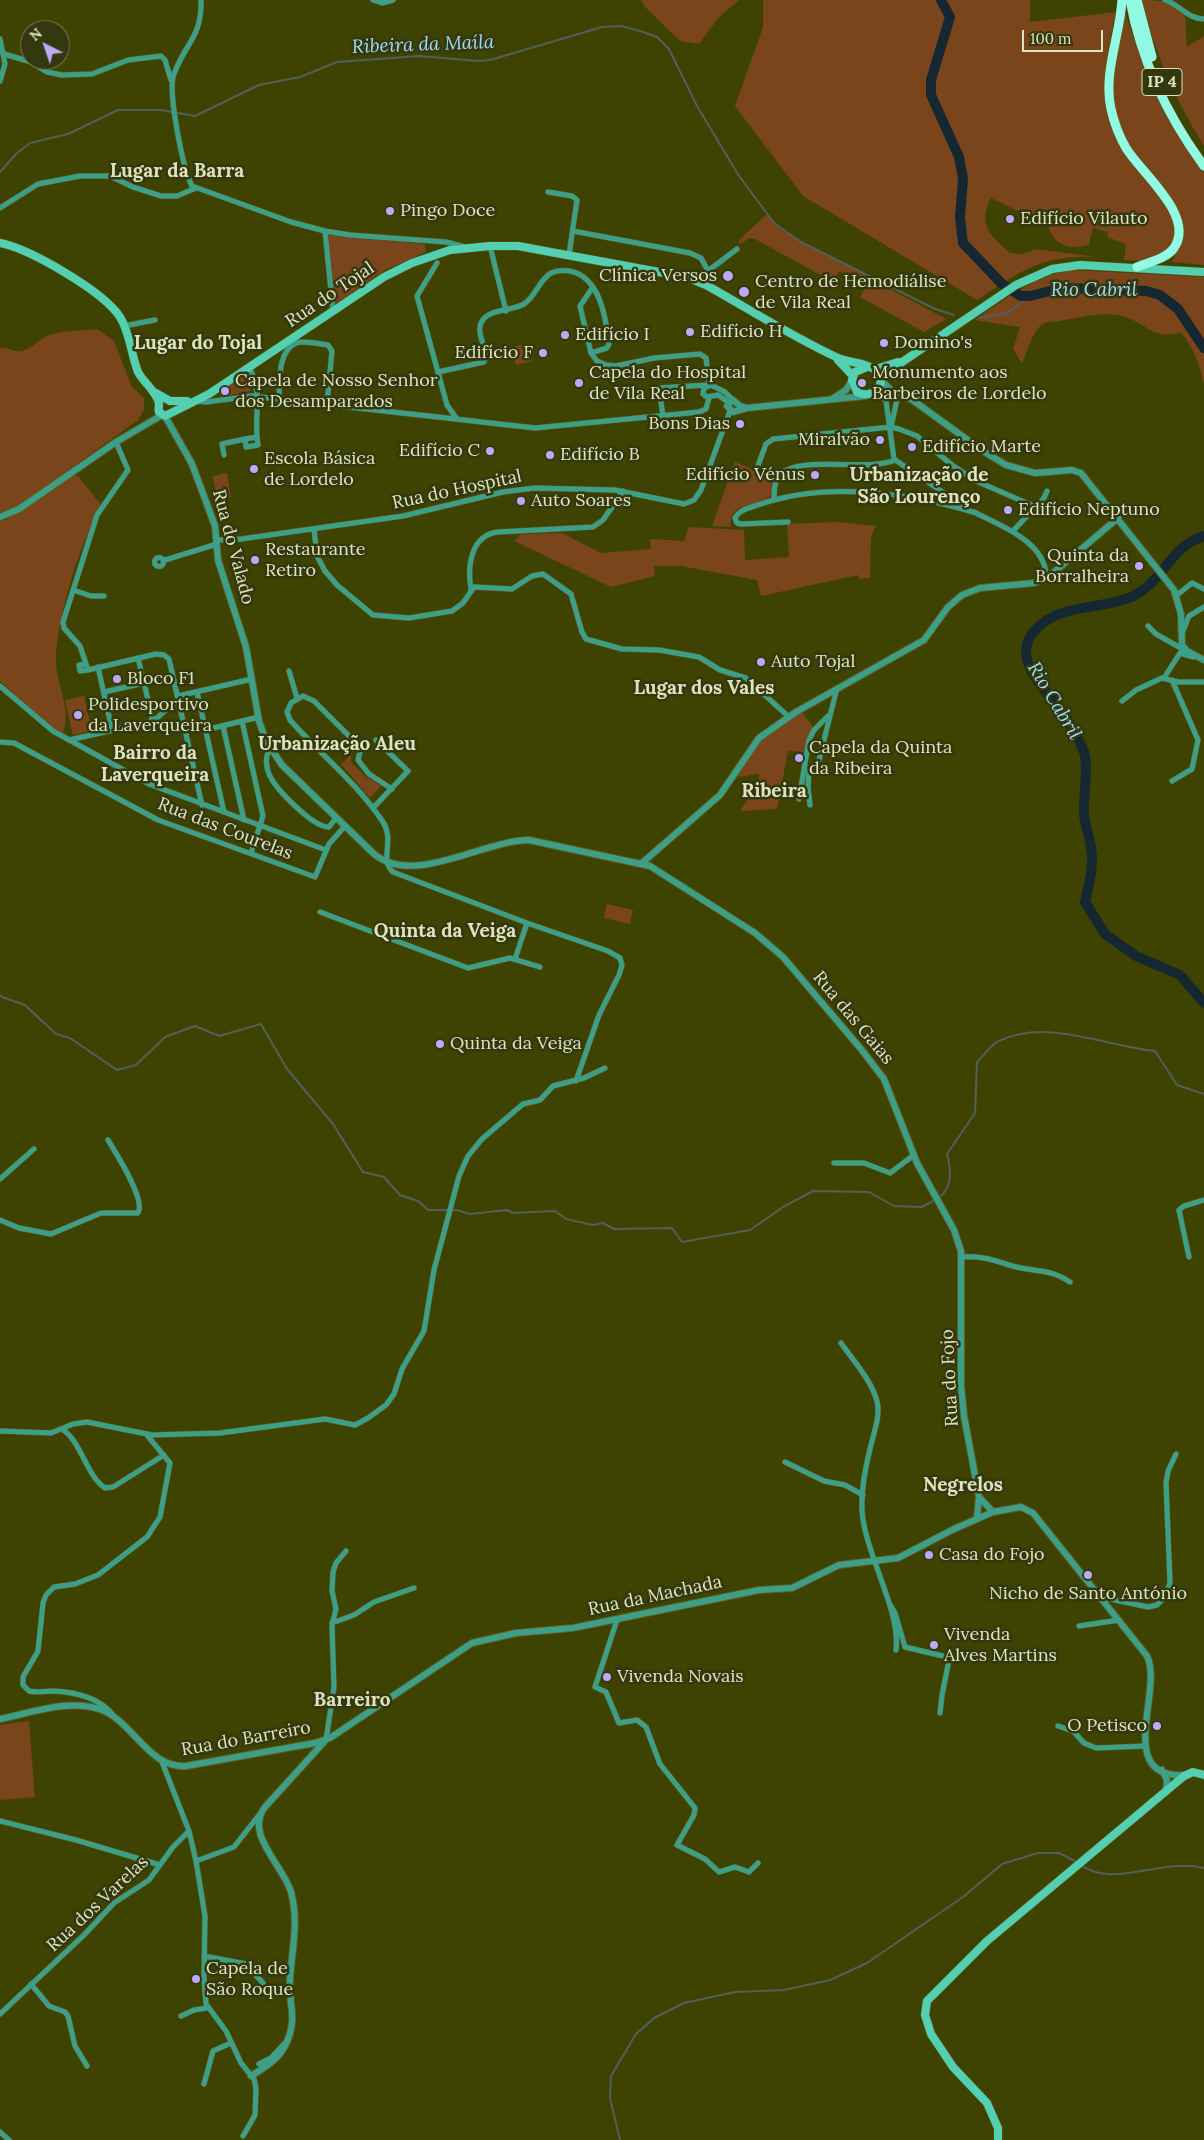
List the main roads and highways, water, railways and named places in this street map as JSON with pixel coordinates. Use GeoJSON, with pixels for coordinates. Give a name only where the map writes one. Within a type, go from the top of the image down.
{"type":"FeatureCollection","features":[{"type":"Feature","properties":{"kind":"highway"},"geometry":{"type":"LineString","coordinates":[[1122,0],[1109,81],[1111,109],[1125,148],[1172,207],[1179,223],[1179,233],[1173,248],[1162,257],[1137,267]]}},
{"type":"Feature","properties":{"kind":"highway","name":"IP 4"},"geometry":{"type":"LineString","coordinates":[[1130,0],[1140,43],[1158,86],[1179,128],[1204,166]]}},
{"type":"Feature","properties":{"kind":"highway","name":"IP 4"},"geometry":{"type":"LineString","coordinates":[[1136,0],[1149,48],[1162,84],[1180,119],[1204,157]]}},
{"type":"Feature","properties":{"kind":"main road"},"geometry":{"type":"LineString","coordinates":[[0,243],[14,247],[88,285],[109,304],[124,326],[138,371],[158,405],[168,414]]}},
{"type":"Feature","properties":{"kind":"main road","name":"Rua do Tojal"},"geometry":{"type":"LineString","coordinates":[[168,414],[209,394],[393,272],[436,254],[466,247],[524,247],[677,274],[696,280],[837,358]]}},
{"type":"Feature","properties":{"kind":"main road"},"geometry":{"type":"LineString","coordinates":[[837,358],[852,378],[857,392],[868,395],[878,390],[881,379],[1016,285],[1036,274],[1065,266],[1137,267],[1204,272]]}},
{"type":"Feature","properties":{"kind":"main road"},"geometry":{"type":"LineString","coordinates":[[852,378],[859,369],[890,365],[920,352]]}},
{"type":"Feature","properties":{"kind":"main road"},"geometry":{"type":"LineString","coordinates":[[837,358],[870,367],[881,379]]}},
{"type":"Feature","properties":{"kind":"main road"},"geometry":{"type":"LineString","coordinates":[[147,385],[169,401]]}},
{"type":"Feature","properties":{"kind":"main road"},"geometry":{"type":"LineString","coordinates":[[168,414],[169,401]]}},
{"type":"Feature","properties":{"kind":"main road"},"geometry":{"type":"LineString","coordinates":[[158,405],[169,401],[194,401]]}},
{"type":"Feature","properties":{"kind":"main road"},"geometry":{"type":"LineString","coordinates":[[998,2140],[998,2128],[987,2103],[953,2067],[935,2041],[926,2022],[925,2008],[934,1993],[980,1947],[1091,1854],[1186,1775],[1193,1772],[1204,1775]]}},
{"type":"Feature","properties":{"kind":"waterway","name":"Rio Cabril"},"geometry":{"type":"LineString","coordinates":[[941,0],[950,17],[931,80],[931,95],[959,157],[963,178],[960,218],[963,243],[1003,285],[1021,296],[1030,296],[1062,288],[1146,291],[1160,295],[1178,309],[1204,348]]}},
{"type":"Feature","properties":{"kind":"waterway","name":"Ribeira da Maíla"},"geometry":{"type":"LineString","coordinates":[[0,172],[16,154],[30,143],[68,134],[118,110],[161,110],[195,116],[259,85],[300,77],[337,62],[419,56],[478,61],[490,60],[602,27],[621,26],[657,37],[669,49],[697,106],[739,176],[774,223],[801,242],[935,309],[954,315]]}},
{"type":"Feature","properties":{"kind":"waterway","name":"Ribeira da Maíla"},"geometry":{"type":"LineString","coordinates":[[980,318],[1007,313],[1030,296]]}},
{"type":"Feature","properties":{"kind":"waterway","name":"Rio Cabril"},"geometry":{"type":"LineString","coordinates":[[1204,536],[1192,541],[1183,548],[1153,581],[1133,596],[1058,614],[1047,620],[1037,628],[1029,639],[1026,650],[1032,672],[1068,721],[1084,752],[1086,765],[1084,813],[1092,855],[1091,877],[1085,902],[1105,934],[1136,956],[1180,975],[1204,1003]]}},
{"type":"Feature","properties":{"kind":"waterway"},"geometry":{"type":"LineString","coordinates":[[0,995],[25,1005],[56,1034],[70,1038],[117,1070],[136,1065],[165,1037],[195,1026],[219,1036],[261,1024],[287,1069],[333,1124],[363,1172],[384,1177],[400,1195],[418,1201],[428,1210],[457,1210],[470,1214],[507,1210],[513,1213],[555,1211],[566,1219],[593,1225],[603,1223],[614,1229],[672,1228],[682,1242],[750,1230],[783,1207],[813,1191],[869,1192],[894,1206],[922,1207],[935,1200]]}},
{"type":"Feature","properties":{"kind":"waterway"},"geometry":{"type":"LineString","coordinates":[[939,1198],[949,1183],[947,1154],[975,1113],[977,1062],[999,1041],[1017,1035],[1037,1032],[1056,1033],[1155,1051],[1177,1085],[1204,1094]]}},
{"type":"Feature","properties":{"kind":"waterway"},"geometry":{"type":"LineString","coordinates":[[620,2140],[610,2098],[611,2076],[636,2034],[654,2018],[684,2003],[735,1992],[784,1990],[830,1980],[867,1963],[963,1897],[1002,1864],[1038,1853],[1059,1853],[1077,1862]]}},
{"type":"Feature","properties":{"kind":"waterway"},"geometry":{"type":"LineString","coordinates":[[1081,1865],[1094,1872],[1108,1874],[1123,1874],[1173,1866],[1204,1868]]}},
{"type":"Feature","properties":{"kind":"place","name":"Pingo Doce"},"geometry":{"type":"Point","coordinates":[390,211]}},
{"type":"Feature","properties":{"kind":"place","name":"Edifício Vilauto"},"geometry":{"type":"Point","coordinates":[1010,219]}},
{"type":"Feature","properties":{"kind":"place","name":"Clínica Versos"},"geometry":{"type":"Point","coordinates":[728,276]}},
{"type":"Feature","properties":{"kind":"place","name":"Centro de Hemodiálise de Vila Real"},"geometry":{"type":"Point","coordinates":[744,292]}},
{"type":"Feature","properties":{"kind":"place","name":"Edifício H"},"geometry":{"type":"Point","coordinates":[690,332]}},
{"type":"Feature","properties":{"kind":"place","name":"Edifício I"},"geometry":{"type":"Point","coordinates":[565,335]}},
{"type":"Feature","properties":{"kind":"place","name":"Domino's"},"geometry":{"type":"Point","coordinates":[884,343]}},
{"type":"Feature","properties":{"kind":"place","name":"Edifício F"},"geometry":{"type":"Point","coordinates":[543,353]}},
{"type":"Feature","properties":{"kind":"place","name":"Capela do Hospital de Vila Real"},"geometry":{"type":"Point","coordinates":[579,383]}},
{"type":"Feature","properties":{"kind":"place","name":"Monumento aos Barbeiros de Lordelo"},"geometry":{"type":"Point","coordinates":[862,383]}},
{"type":"Feature","properties":{"kind":"place","name":"Capela de Nosso Senhor dos Desamparados"},"geometry":{"type":"Point","coordinates":[225,391]}},
{"type":"Feature","properties":{"kind":"place","name":"Bons Dias"},"geometry":{"type":"Point","coordinates":[740,424]}},
{"type":"Feature","properties":{"kind":"place","name":"Miralvão"},"geometry":{"type":"Point","coordinates":[880,440]}},
{"type":"Feature","properties":{"kind":"place","name":"Edifício Marte"},"geometry":{"type":"Point","coordinates":[912,447]}},
{"type":"Feature","properties":{"kind":"place","name":"Edifício C"},"geometry":{"type":"Point","coordinates":[490,451]}},
{"type":"Feature","properties":{"kind":"place","name":"Edifício B"},"geometry":{"type":"Point","coordinates":[550,455]}},
{"type":"Feature","properties":{"kind":"place","name":"Escola Básica de Lordelo"},"geometry":{"type":"Point","coordinates":[254,469]}},
{"type":"Feature","properties":{"kind":"place","name":"Edifício Vénus"},"geometry":{"type":"Point","coordinates":[815,475]}},
{"type":"Feature","properties":{"kind":"place","name":"Auto Soares"},"geometry":{"type":"Point","coordinates":[521,501]}},
{"type":"Feature","properties":{"kind":"place","name":"Edifício Neptuno"},"geometry":{"type":"Point","coordinates":[1008,510]}},
{"type":"Feature","properties":{"kind":"place","name":"Restaurante Retiro"},"geometry":{"type":"Point","coordinates":[255,560]}},
{"type":"Feature","properties":{"kind":"place","name":"Quinta da Borralheira"},"geometry":{"type":"Point","coordinates":[1139,566]}},
{"type":"Feature","properties":{"kind":"place","name":"Auto Tojal"},"geometry":{"type":"Point","coordinates":[761,662]}},
{"type":"Feature","properties":{"kind":"place","name":"Bloco F1"},"geometry":{"type":"Point","coordinates":[117,679]}},
{"type":"Feature","properties":{"kind":"place","name":"Polidesportivo da Laverqueira"},"geometry":{"type":"Point","coordinates":[78,715]}},
{"type":"Feature","properties":{"kind":"place","name":"Capela da Quinta da Ribeira"},"geometry":{"type":"Point","coordinates":[799,758]}},
{"type":"Feature","properties":{"kind":"place","name":"Quinta da Veiga"},"geometry":{"type":"Point","coordinates":[440,1044]}},
{"type":"Feature","properties":{"kind":"place","name":"Casa do Fojo"},"geometry":{"type":"Point","coordinates":[929,1555]}},
{"type":"Feature","properties":{"kind":"place","name":"Nicho de Santo António"},"geometry":{"type":"Point","coordinates":[1088,1575]}},
{"type":"Feature","properties":{"kind":"place","name":"Vivenda Alves Martins"},"geometry":{"type":"Point","coordinates":[934,1645]}},
{"type":"Feature","properties":{"kind":"place","name":"Vivenda Novais"},"geometry":{"type":"Point","coordinates":[607,1677]}},
{"type":"Feature","properties":{"kind":"place","name":"O Petisco"},"geometry":{"type":"Point","coordinates":[1157,1726]}},
{"type":"Feature","properties":{"kind":"place","name":"Capela de São Roque"},"geometry":{"type":"Point","coordinates":[196,1979]}},
{"type":"Feature","properties":{"kind":"district","name":"Lugar da Barra"},"geometry":{"type":"Point","coordinates":[177,172]}},
{"type":"Feature","properties":{"kind":"district","name":"Lugar do Tojal"},"geometry":{"type":"Point","coordinates":[198,344]}},
{"type":"Feature","properties":{"kind":"district","name":"Urbanização de São Lourenço"},"geometry":{"type":"Point","coordinates":[919,487]}},
{"type":"Feature","properties":{"kind":"district","name":"Lugar dos Vales"},"geometry":{"type":"Point","coordinates":[704,689]}},
{"type":"Feature","properties":{"kind":"district","name":"Urbanização Aleu"},"geometry":{"type":"Point","coordinates":[337,745]}},
{"type":"Feature","properties":{"kind":"district","name":"Bairro da Laverqueira"},"geometry":{"type":"Point","coordinates":[155,765]}},
{"type":"Feature","properties":{"kind":"district","name":"Ribeira"},"geometry":{"type":"Point","coordinates":[774,792]}},
{"type":"Feature","properties":{"kind":"district","name":"Quinta da Veiga"},"geometry":{"type":"Point","coordinates":[445,932]}},
{"type":"Feature","properties":{"kind":"district","name":"Negrelos"},"geometry":{"type":"Point","coordinates":[963,1486]}},
{"type":"Feature","properties":{"kind":"district","name":"Barreiro"},"geometry":{"type":"Point","coordinates":[352,1701]}}]}
